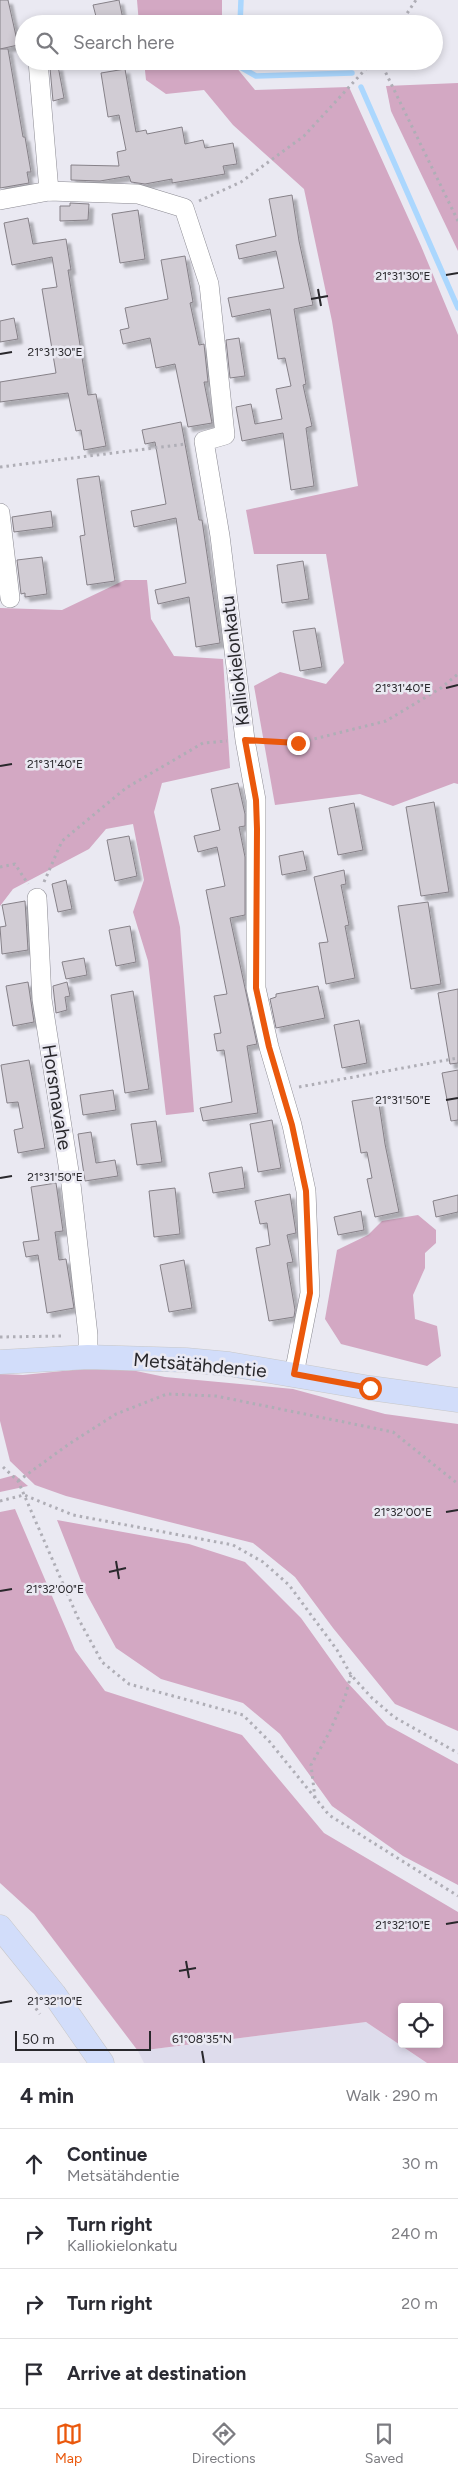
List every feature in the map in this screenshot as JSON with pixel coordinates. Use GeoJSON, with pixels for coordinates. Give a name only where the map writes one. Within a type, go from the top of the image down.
{"type":"FeatureCollection","features":[{"type":"Feature","properties":{"kind":"main road","name":"Metsätähdentie"},"geometry":{"type":"LineString","coordinates":[[0,1362],[88,1357],[186,1360],[294,1374],[370,1388],[458,1400]]}},
{"type":"Feature","properties":{"kind":"main road"},"geometry":{"type":"LineString","coordinates":[[0,1927],[31,1964],[97,2061]]}},
{"type":"Feature","properties":{"kind":"street"},"geometry":{"type":"LineString","coordinates":[[39,70],[49,191]]}},
{"type":"Feature","properties":{"kind":"street"},"geometry":{"type":"LineString","coordinates":[[0,200],[49,191],[138,194],[184,208],[209,284],[225,435],[204,441]]}},
{"type":"Feature","properties":{"kind":"street","name":"Kalliokielonkatu"},"geometry":{"type":"LineString","coordinates":[[204,441],[220,536],[245,740],[256,800],[256,988],[306,1191],[310,1293],[294,1374]]}},
{"type":"Feature","properties":{"kind":"street"},"geometry":{"type":"LineString","coordinates":[[0,513],[10,598]]}},
{"type":"Feature","properties":{"kind":"street","name":"Horsmavahe"},"geometry":{"type":"LineString","coordinates":[[37,898],[42,999],[71,1184],[88,1335],[88,1357]]}},
{"type":"Feature","properties":{"kind":"path"},"geometry":{"type":"LineString","coordinates":[[406,15],[416,0]]}},
{"type":"Feature","properties":{"kind":"path"},"geometry":{"type":"LineString","coordinates":[[184,208],[241,182],[304,136],[365,70]]}},
{"type":"Feature","properties":{"kind":"path"},"geometry":{"type":"LineString","coordinates":[[384,70],[458,221]]}},
{"type":"Feature","properties":{"kind":"path"},"geometry":{"type":"LineString","coordinates":[[0,467],[204,441]]}},
{"type":"Feature","properties":{"kind":"path"},"geometry":{"type":"LineString","coordinates":[[37,898],[62,841],[126,788],[203,743],[245,740],[298,743],[386,721],[442,688],[458,674]]}},
{"type":"Feature","properties":{"kind":"path"},"geometry":{"type":"LineString","coordinates":[[0,867],[15,864],[37,898]]}},
{"type":"Feature","properties":{"kind":"path"},"geometry":{"type":"LineString","coordinates":[[282,1090],[458,1058]]}},
{"type":"Feature","properties":{"kind":"path"},"geometry":{"type":"LineString","coordinates":[[18,1481],[116,1414],[167,1394],[216,1396],[393,1432],[458,1484]]}},
{"type":"Feature","properties":{"kind":"path"},"geometry":{"type":"LineString","coordinates":[[3,1467],[18,1481],[78,1618],[102,1662],[129,1684],[243,1715],[269,1740],[329,1816],[458,1896]]}},
{"type":"Feature","properties":{"kind":"path"},"geometry":{"type":"LineString","coordinates":[[0,1501],[24,1495],[72,1515],[233,1545],[263,1562],[289,1586],[337,1650],[351,1675],[372,1698],[394,1717],[458,1753]]}},
{"type":"Feature","properties":{"kind":"path"},"geometry":{"type":"LineString","coordinates":[[315,1798],[311,1765],[333,1724],[351,1675]]}},
{"type":"Feature","properties":{"kind":"path"},"geometry":{"type":"LineString","coordinates":[[30,1999],[41,2015]]}},
{"type":"Feature","properties":{"kind":"shaded area"},"geometry":{"type":"Polygon","coordinates":[[[137,0],[222,0],[222,15],[138,15],[137,0]]]}},
{"type":"Feature","properties":{"kind":"shaded area"},"geometry":{"type":"Polygon","coordinates":[[[145,70],[238,70],[255,90],[349,87],[421,246],[458,335],[458,784],[454,783],[393,806],[360,794],[275,805],[254,686],[280,672],[326,684],[344,663],[326,554],[254,554],[246,510],[358,486],[332,321],[304,189],[233,125],[204,90],[166,94],[146,80],[145,70]]]}},
{"type":"Feature","properties":{"kind":"shaded area"},"geometry":{"type":"Polygon","coordinates":[[[458,83],[458,251],[391,111],[386,86],[458,83]]]}},
{"type":"Feature","properties":{"kind":"shaded area"},"geometry":{"type":"Polygon","coordinates":[[[125,580],[147,580],[151,619],[174,656],[223,659],[230,768],[162,783],[154,812],[180,927],[194,1112],[166,1115],[148,961],[133,912],[144,880],[133,824],[106,829],[89,849],[13,889],[0,906],[0,608],[62,610],[125,580]]]}},
{"type":"Feature","properties":{"kind":"shaded area"},"geometry":{"type":"Polygon","coordinates":[[[418,1215],[436,1230],[436,1243],[425,1253],[425,1268],[413,1295],[415,1319],[437,1326],[441,1356],[427,1366],[341,1344],[325,1319],[337,1250],[368,1235],[382,1221],[418,1215]]]}},
{"type":"Feature","properties":{"kind":"shaded area"},"geometry":{"type":"Polygon","coordinates":[[[112,1366],[165,1377],[293,1389],[385,1414],[458,1424],[458,1731],[395,1704],[333,1628],[295,1577],[253,1543],[66,1496],[35,1485],[10,1461],[0,1421],[0,1374],[23,1375],[112,1366]]]}},
{"type":"Feature","properties":{"kind":"shaded area"},"geometry":{"type":"Polygon","coordinates":[[[15,1475],[28,1486],[0,1492],[0,1479],[15,1475]]]}},
{"type":"Feature","properties":{"kind":"shaded area"},"geometry":{"type":"Polygon","coordinates":[[[15,1509],[75,1650],[105,1691],[242,1735],[324,1833],[458,1912],[458,2063],[427,2063],[405,2048],[443,2048],[443,2003],[398,2003],[398,2044],[366,2022],[138,2051],[34,1914],[0,1883],[0,1512],[15,1509]]]}},
{"type":"Feature","properties":{"kind":"shaded area"},"geometry":{"type":"Polygon","coordinates":[[[57,1520],[189,1544],[245,1562],[301,1618],[346,1681],[387,1725],[458,1764],[458,1885],[403,1856],[332,1806],[280,1734],[243,1703],[161,1679],[116,1648],[85,1591],[57,1520]]]}},
{"type":"Feature","properties":{"kind":"shaded area"},"geometry":{"type":"Polygon","coordinates":[[[366,2022],[398,2044],[398,2048],[405,2048],[427,2063],[144,2063],[138,2051],[366,2022]]]}},
{"type":"Feature","properties":{"kind":"building"},"geometry":{"type":"Polygon","coordinates":[[[0,0],[8,0],[15,32],[15,46],[0,49],[0,0]]]}},
{"type":"Feature","properties":{"kind":"building"},"geometry":{"type":"Polygon","coordinates":[[[119,0],[122,15],[96,15],[93,5],[119,0]]]}},
{"type":"Feature","properties":{"kind":"building"},"geometry":{"type":"Polygon","coordinates":[[[0,49],[8,49],[31,172],[27,172],[29,183],[0,188],[0,49]]]}},
{"type":"Feature","properties":{"kind":"building"},"geometry":{"type":"Polygon","coordinates":[[[50,70],[59,70],[64,98],[53,101],[50,70]]]}},
{"type":"Feature","properties":{"kind":"building"},"geometry":{"type":"Polygon","coordinates":[[[125,70],[136,132],[146,130],[147,134],[182,127],[185,144],[203,140],[205,148],[233,143],[237,164],[223,166],[225,174],[172,183],[172,179],[145,184],[131,182],[129,176],[100,181],[71,180],[71,165],[119,166],[117,152],[126,150],[119,115],[108,117],[101,73],[125,70]]]}},
{"type":"Feature","properties":{"kind":"building"},"geometry":{"type":"Polygon","coordinates":[[[292,195],[299,241],[313,305],[294,309],[306,384],[303,385],[312,426],[306,428],[314,486],[291,490],[283,433],[242,441],[236,407],[251,404],[255,424],[282,419],[276,389],[291,386],[285,358],[278,359],[270,309],[232,317],[228,298],[284,288],[276,251],[239,259],[236,245],[276,236],[269,199],[292,195]]]}},
{"type":"Feature","properties":{"kind":"building"},"geometry":{"type":"Polygon","coordinates":[[[70,203],[89,204],[88,220],[60,221],[60,206],[70,206],[70,203]]]}},
{"type":"Feature","properties":{"kind":"building"},"geometry":{"type":"Polygon","coordinates":[[[138,210],[145,259],[120,263],[112,214],[138,210]]]}},
{"type":"Feature","properties":{"kind":"building"},"geometry":{"type":"Polygon","coordinates":[[[28,218],[33,244],[66,239],[71,270],[68,270],[88,395],[96,394],[106,446],[84,450],[81,430],[76,431],[68,393],[0,402],[0,382],[56,373],[42,289],[57,287],[52,257],[12,265],[4,223],[28,218]]]}},
{"type":"Feature","properties":{"kind":"building"},"geometry":{"type":"Polygon","coordinates":[[[185,256],[193,302],[190,303],[199,345],[204,344],[208,382],[204,382],[212,423],[188,427],[175,364],[156,368],[150,338],[123,344],[120,330],[129,328],[125,308],[168,299],[161,260],[185,256]]]}},
{"type":"Feature","properties":{"kind":"building"},"geometry":{"type":"Polygon","coordinates":[[[14,318],[18,339],[0,342],[0,321],[14,318]]]}},
{"type":"Feature","properties":{"kind":"building"},"geometry":{"type":"Polygon","coordinates":[[[239,338],[245,376],[230,378],[226,340],[239,338]]]}},
{"type":"Feature","properties":{"kind":"building"},"geometry":{"type":"Polygon","coordinates":[[[181,422],[199,520],[202,520],[220,643],[196,647],[189,597],[158,604],[155,590],[186,583],[176,518],[134,527],[131,511],[166,504],[155,442],[145,444],[142,430],[181,422]]]}},
{"type":"Feature","properties":{"kind":"building"},"geometry":{"type":"Polygon","coordinates":[[[99,476],[115,581],[87,585],[80,536],[85,535],[77,479],[99,476]]]}},
{"type":"Feature","properties":{"kind":"building"},"geometry":{"type":"Polygon","coordinates":[[[51,511],[53,527],[14,532],[12,517],[51,511]]]}},
{"type":"Feature","properties":{"kind":"building"},"geometry":{"type":"Polygon","coordinates":[[[42,557],[47,594],[25,597],[25,593],[21,594],[17,560],[42,557]]]}},
{"type":"Feature","properties":{"kind":"building"},"geometry":{"type":"Polygon","coordinates":[[[303,561],[309,599],[282,603],[277,565],[303,561]]]}},
{"type":"Feature","properties":{"kind":"building"},"geometry":{"type":"Polygon","coordinates":[[[315,628],[322,667],[300,671],[293,631],[315,628]]]}},
{"type":"Feature","properties":{"kind":"building"},"geometry":{"type":"Polygon","coordinates":[[[238,783],[245,814],[245,826],[239,827],[245,857],[245,915],[230,918],[257,1044],[247,1046],[258,1113],[203,1121],[200,1108],[232,1102],[224,1050],[217,1051],[214,1034],[221,1033],[214,996],[227,994],[206,890],[225,886],[217,847],[198,852],[194,836],[220,830],[211,789],[238,783]]]}},
{"type":"Feature","properties":{"kind":"building"},"geometry":{"type":"Polygon","coordinates":[[[434,802],[449,892],[421,896],[406,807],[434,802]]]}},
{"type":"Feature","properties":{"kind":"building"},"geometry":{"type":"Polygon","coordinates":[[[354,803],[363,850],[338,855],[329,808],[354,803]]]}},
{"type":"Feature","properties":{"kind":"building"},"geometry":{"type":"Polygon","coordinates":[[[129,836],[137,876],[115,881],[107,840],[129,836]]]}},
{"type":"Feature","properties":{"kind":"building"},"geometry":{"type":"Polygon","coordinates":[[[303,851],[307,870],[282,875],[279,856],[303,851]]]}},
{"type":"Feature","properties":{"kind":"building"},"geometry":{"type":"Polygon","coordinates":[[[344,870],[346,884],[341,885],[349,925],[345,926],[355,978],[326,984],[319,943],[328,942],[314,877],[344,870]]]}},
{"type":"Feature","properties":{"kind":"building"},"geometry":{"type":"Polygon","coordinates":[[[66,880],[72,909],[58,912],[52,884],[66,880]]]}},
{"type":"Feature","properties":{"kind":"building"},"geometry":{"type":"Polygon","coordinates":[[[25,901],[28,950],[2,954],[0,927],[6,926],[2,905],[25,901]]]}},
{"type":"Feature","properties":{"kind":"building"},"geometry":{"type":"Polygon","coordinates":[[[428,902],[441,984],[411,989],[398,906],[428,902]]]}},
{"type":"Feature","properties":{"kind":"building"},"geometry":{"type":"Polygon","coordinates":[[[130,926],[136,962],[116,966],[109,930],[130,926]]]}},
{"type":"Feature","properties":{"kind":"building"},"geometry":{"type":"Polygon","coordinates":[[[84,958],[87,975],[66,979],[62,962],[84,958]]]}},
{"type":"Feature","properties":{"kind":"building"},"geometry":{"type":"Polygon","coordinates":[[[28,982],[34,1022],[13,1026],[6,986],[28,982]]]}},
{"type":"Feature","properties":{"kind":"building"},"geometry":{"type":"Polygon","coordinates":[[[67,982],[70,996],[65,997],[67,1010],[56,1013],[53,986],[67,982]]]}},
{"type":"Feature","properties":{"kind":"building"},"geometry":{"type":"Polygon","coordinates":[[[318,986],[325,1018],[276,1028],[270,999],[276,997],[276,994],[318,986]]]}},
{"type":"Feature","properties":{"kind":"building"},"geometry":{"type":"Polygon","coordinates":[[[458,989],[458,1063],[450,1064],[438,993],[458,989]]]}},
{"type":"Feature","properties":{"kind":"building"},"geometry":{"type":"Polygon","coordinates":[[[133,991],[149,1089],[125,1093],[111,995],[133,991]]]}},
{"type":"Feature","properties":{"kind":"building"},"geometry":{"type":"Polygon","coordinates":[[[359,1020],[367,1063],[342,1068],[334,1025],[359,1020]]]}},
{"type":"Feature","properties":{"kind":"building"},"geometry":{"type":"Polygon","coordinates":[[[29,1060],[45,1148],[18,1153],[14,1130],[23,1128],[18,1102],[7,1103],[1,1065],[29,1060]]]}},
{"type":"Feature","properties":{"kind":"building"},"geometry":{"type":"Polygon","coordinates":[[[458,1070],[458,1120],[451,1121],[442,1073],[458,1070]]]}},
{"type":"Feature","properties":{"kind":"building"},"geometry":{"type":"Polygon","coordinates":[[[113,1090],[116,1110],[83,1115],[80,1095],[113,1090]]]}},
{"type":"Feature","properties":{"kind":"building"},"geometry":{"type":"Polygon","coordinates":[[[378,1097],[385,1144],[399,1212],[375,1217],[367,1179],[372,1178],[367,1152],[361,1153],[352,1101],[378,1097]]]}},
{"type":"Feature","properties":{"kind":"building"},"geometry":{"type":"Polygon","coordinates":[[[272,1120],[281,1168],[258,1172],[250,1124],[272,1120]]]}},
{"type":"Feature","properties":{"kind":"building"},"geometry":{"type":"Polygon","coordinates":[[[156,1121],[162,1162],[137,1165],[131,1124],[156,1121]]]}},
{"type":"Feature","properties":{"kind":"building"},"geometry":{"type":"Polygon","coordinates":[[[91,1132],[96,1163],[115,1160],[118,1176],[85,1181],[78,1134],[91,1132]]]}},
{"type":"Feature","properties":{"kind":"building"},"geometry":{"type":"Polygon","coordinates":[[[242,1167],[245,1188],[213,1193],[209,1173],[242,1167]]]}},
{"type":"Feature","properties":{"kind":"building"},"geometry":{"type":"Polygon","coordinates":[[[56,1183],[63,1231],[55,1232],[59,1260],[66,1259],[74,1308],[47,1313],[38,1255],[26,1257],[23,1242],[39,1240],[31,1187],[56,1183]]]}},
{"type":"Feature","properties":{"kind":"building"},"geometry":{"type":"Polygon","coordinates":[[[175,1188],[180,1234],[154,1237],[149,1191],[175,1188]]]}},
{"type":"Feature","properties":{"kind":"building"},"geometry":{"type":"Polygon","coordinates":[[[290,1194],[296,1233],[287,1235],[293,1262],[287,1263],[295,1310],[294,1317],[269,1321],[256,1248],[270,1245],[267,1223],[260,1224],[255,1201],[290,1194]]]}},
{"type":"Feature","properties":{"kind":"building"},"geometry":{"type":"Polygon","coordinates":[[[458,1195],[458,1212],[436,1217],[433,1201],[458,1195]]]}},
{"type":"Feature","properties":{"kind":"building"},"geometry":{"type":"Polygon","coordinates":[[[361,1211],[364,1230],[338,1235],[334,1217],[361,1211]]]}},
{"type":"Feature","properties":{"kind":"building"},"geometry":{"type":"Polygon","coordinates":[[[184,1260],[192,1308],[169,1312],[160,1265],[184,1260]]]}},
{"type":"Feature","properties":{"kind":"waterway"},"geometry":{"type":"LineString","coordinates":[[240,15],[241,0]]}},
{"type":"Feature","properties":{"kind":"waterway"},"geometry":{"type":"LineString","coordinates":[[246,70],[256,76],[352,73]]}},
{"type":"Feature","properties":{"kind":"waterway"},"geometry":{"type":"LineString","coordinates":[[361,87],[458,308]]}},
{"type":"Feature","properties":{"kind":"route"},"geometry":{"type":"LineString","coordinates":[[298,743],[268,743],[245,740],[256,800],[256,988],[269,1047],[292,1125],[306,1191],[310,1293],[294,1374],[370,1388]]}}]}
